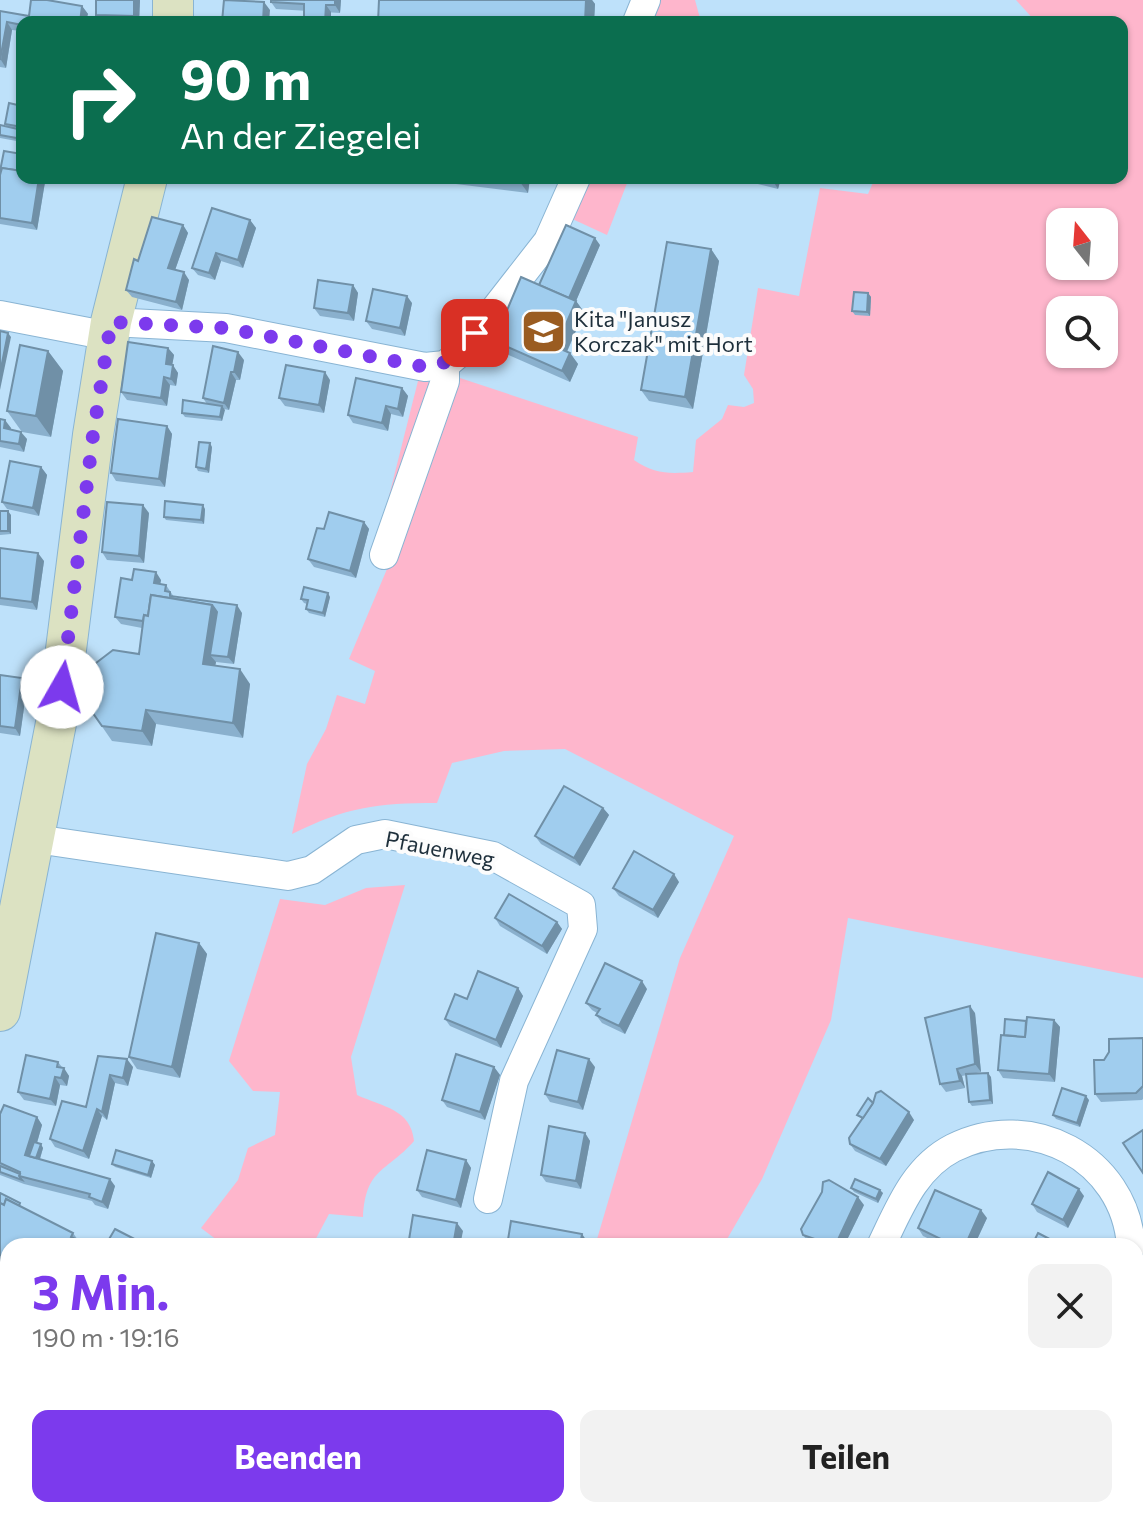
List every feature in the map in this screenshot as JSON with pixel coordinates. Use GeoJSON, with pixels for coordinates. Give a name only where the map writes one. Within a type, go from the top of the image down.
{"type":"FeatureCollection","features":[{"type":"Feature","properties":{"kind":"main road"},"geometry":{"type":"LineString","coordinates":[[0,1011],[36,839],[58,713],[110,329],[146,184]]}},
{"type":"Feature","properties":{"kind":"street"},"geometry":{"type":"LineString","coordinates":[[0,315],[110,329],[226,328],[425,367],[445,365],[463,350],[548,241],[573,184]]}},
{"type":"Feature","properties":{"kind":"street"},"geometry":{"type":"LineString","coordinates":[[384,555],[445,381],[445,365]]}},
{"type":"Feature","properties":{"kind":"street","name":"Pfauenweg"},"geometry":{"type":"LineString","coordinates":[[36,839],[288,876],[312,870],[356,840],[385,834],[493,856],[581,905],[583,929],[514,1081],[488,1199]]}},
{"type":"Feature","properties":{"kind":"street"},"geometry":{"type":"LineString","coordinates":[[885,1238],[907,1192],[932,1163],[952,1149],[984,1137],[1005,1135],[1028,1135],[1055,1142],[1091,1163],[1111,1186],[1130,1238]]}},
{"type":"Feature","properties":{"kind":"shaded area"},"geometry":{"type":"Polygon","coordinates":[[[657,0],[695,0],[699,16],[650,16],[657,0]]]}},
{"type":"Feature","properties":{"kind":"shaded area"},"geometry":{"type":"Polygon","coordinates":[[[1016,0],[1143,0],[1143,978],[848,918],[831,1020],[762,1179],[728,1238],[597,1238],[680,958],[734,836],[565,749],[504,751],[452,763],[437,803],[362,808],[292,834],[307,764],[326,729],[337,695],[365,704],[375,671],[349,659],[387,569],[451,380],[460,378],[638,437],[634,460],[662,472],[693,472],[696,440],[722,419],[728,405],[744,407],[754,403],[753,389],[744,375],[758,288],[799,296],[820,188],[868,194],[872,184],[1128,184],[1128,16],[1031,16],[1016,0]]]}},
{"type":"Feature","properties":{"kind":"shaded area"},"geometry":{"type":"Polygon","coordinates":[[[585,184],[627,184],[607,235],[568,217],[585,184]]]}},
{"type":"Feature","properties":{"kind":"shaded area"},"geometry":{"type":"Polygon","coordinates":[[[419,377],[433,384],[381,528],[419,377]]]}},
{"type":"Feature","properties":{"kind":"shaded area"},"geometry":{"type":"Polygon","coordinates":[[[405,885],[351,1057],[357,1095],[402,1116],[412,1130],[414,1141],[373,1179],[363,1217],[329,1214],[316,1238],[214,1238],[201,1228],[238,1180],[248,1148],[275,1135],[280,1092],[253,1091],[229,1061],[280,899],[325,905],[366,888],[405,885]]]}},
{"type":"Feature","properties":{"kind":"building"},"geometry":{"type":"Polygon","coordinates":[[[31,0],[82,6],[81,16],[29,16],[31,0]]]}},
{"type":"Feature","properties":{"kind":"building"},"geometry":{"type":"Polygon","coordinates":[[[96,0],[134,0],[134,16],[96,15],[96,0]]]}},
{"type":"Feature","properties":{"kind":"building"},"geometry":{"type":"Polygon","coordinates":[[[224,0],[264,2],[263,16],[223,16],[224,0]]]}},
{"type":"Feature","properties":{"kind":"building"},"geometry":{"type":"Polygon","coordinates":[[[335,0],[335,5],[326,5],[325,16],[304,16],[304,4],[271,2],[335,0]]]}},
{"type":"Feature","properties":{"kind":"building"},"geometry":{"type":"Polygon","coordinates":[[[379,0],[586,0],[585,16],[378,16],[379,0]]]}},
{"type":"Feature","properties":{"kind":"building"},"geometry":{"type":"Polygon","coordinates":[[[0,11],[29,16],[16,16],[16,24],[7,22],[0,60],[0,11]]]}},
{"type":"Feature","properties":{"kind":"building"},"geometry":{"type":"Polygon","coordinates":[[[9,103],[16,105],[16,126],[5,124],[9,103]]]}},
{"type":"Feature","properties":{"kind":"building"},"geometry":{"type":"Polygon","coordinates":[[[0,125],[16,129],[16,138],[0,135],[0,125]]]}},
{"type":"Feature","properties":{"kind":"building"},"geometry":{"type":"Polygon","coordinates":[[[4,151],[16,153],[16,170],[2,168],[0,171],[4,151]]]}},
{"type":"Feature","properties":{"kind":"building"},"geometry":{"type":"Polygon","coordinates":[[[2,168],[16,170],[16,184],[38,184],[32,223],[0,218],[2,168]]]}},
{"type":"Feature","properties":{"kind":"building"},"geometry":{"type":"Polygon","coordinates":[[[212,208],[250,220],[238,260],[216,253],[209,273],[192,268],[212,208]]]}},
{"type":"Feature","properties":{"kind":"building"},"geometry":{"type":"Polygon","coordinates":[[[152,217],[183,225],[168,268],[184,272],[176,302],[126,290],[134,259],[138,261],[152,217]]]}},
{"type":"Feature","properties":{"kind":"building"},"geometry":{"type":"Polygon","coordinates":[[[566,225],[595,238],[569,298],[539,285],[566,225]]]}},
{"type":"Feature","properties":{"kind":"building"},"geometry":{"type":"Polygon","coordinates":[[[667,242],[711,249],[685,397],[641,390],[667,242]]]}},
{"type":"Feature","properties":{"kind":"building","name":"Kita \"Janusz Korczak\" mit Hort"},"geometry":{"type":"Polygon","coordinates":[[[521,277],[576,301],[556,347],[570,353],[562,371],[494,341],[521,277]]]}},
{"type":"Feature","properties":{"kind":"building"},"geometry":{"type":"Polygon","coordinates":[[[318,280],[353,285],[348,313],[314,308],[318,280]]]}},
{"type":"Feature","properties":{"kind":"building"},"geometry":{"type":"Polygon","coordinates":[[[373,289],[407,296],[400,328],[366,321],[373,289]]]}},
{"type":"Feature","properties":{"kind":"building"},"geometry":{"type":"Polygon","coordinates":[[[854,292],[868,293],[867,312],[852,311],[854,292]]]}},
{"type":"Feature","properties":{"kind":"building"},"geometry":{"type":"Polygon","coordinates":[[[0,331],[8,333],[0,373],[0,331]]]}},
{"type":"Feature","properties":{"kind":"building"},"geometry":{"type":"Polygon","coordinates":[[[128,342],[168,348],[166,364],[173,365],[171,379],[164,377],[161,398],[121,392],[128,342]]]}},
{"type":"Feature","properties":{"kind":"building"},"geometry":{"type":"Polygon","coordinates":[[[20,345],[48,351],[36,416],[7,411],[20,345]]]}},
{"type":"Feature","properties":{"kind":"building"},"geometry":{"type":"Polygon","coordinates":[[[213,346],[238,352],[224,403],[203,398],[213,346]]]}},
{"type":"Feature","properties":{"kind":"building"},"geometry":{"type":"Polygon","coordinates":[[[286,365],[325,372],[319,405],[279,398],[286,365]]]}},
{"type":"Feature","properties":{"kind":"building"},"geometry":{"type":"Polygon","coordinates":[[[356,378],[402,388],[398,409],[386,406],[382,423],[348,415],[356,378]]]}},
{"type":"Feature","properties":{"kind":"building"},"geometry":{"type":"Polygon","coordinates":[[[183,400],[222,406],[220,417],[182,413],[183,400]]]}},
{"type":"Feature","properties":{"kind":"building"},"geometry":{"type":"Polygon","coordinates":[[[0,419],[5,420],[4,428],[21,432],[19,444],[0,441],[0,419]]]}},
{"type":"Feature","properties":{"kind":"building"},"geometry":{"type":"Polygon","coordinates":[[[118,419],[167,426],[159,479],[111,473],[118,419]]]}},
{"type":"Feature","properties":{"kind":"building"},"geometry":{"type":"Polygon","coordinates":[[[199,442],[210,443],[206,469],[196,467],[199,442]]]}},
{"type":"Feature","properties":{"kind":"building"},"geometry":{"type":"Polygon","coordinates":[[[10,461],[41,467],[33,508],[2,502],[10,461]]]}},
{"type":"Feature","properties":{"kind":"building"},"geometry":{"type":"Polygon","coordinates":[[[165,501],[203,505],[201,520],[164,517],[165,501]]]}},
{"type":"Feature","properties":{"kind":"building"},"geometry":{"type":"Polygon","coordinates":[[[107,502],[143,505],[139,556],[102,552],[107,502]]]}},
{"type":"Feature","properties":{"kind":"building"},"geometry":{"type":"Polygon","coordinates":[[[0,511],[8,511],[8,531],[0,531],[0,511]]]}},
{"type":"Feature","properties":{"kind":"building"},"geometry":{"type":"Polygon","coordinates":[[[329,512],[364,522],[350,571],[308,559],[317,528],[324,529],[329,512]]]}},
{"type":"Feature","properties":{"kind":"building"},"geometry":{"type":"Polygon","coordinates":[[[0,548],[38,553],[32,602],[0,598],[0,548]]]}},
{"type":"Feature","properties":{"kind":"building"},"geometry":{"type":"Polygon","coordinates":[[[134,569],[156,572],[154,583],[166,585],[165,591],[170,592],[170,596],[237,605],[228,657],[210,655],[217,612],[212,605],[151,595],[148,616],[144,615],[143,621],[115,617],[121,578],[132,580],[134,569]]]}},
{"type":"Feature","properties":{"kind":"building"},"geometry":{"type":"Polygon","coordinates":[[[304,587],[328,593],[323,613],[306,609],[308,600],[301,599],[304,587]]]}},
{"type":"Feature","properties":{"kind":"building"},"geometry":{"type":"Polygon","coordinates":[[[151,595],[212,605],[203,664],[240,669],[233,723],[146,710],[142,731],[102,726],[90,709],[96,663],[113,650],[139,654],[144,615],[148,616],[151,595]]]}},
{"type":"Feature","properties":{"kind":"building"},"geometry":{"type":"Polygon","coordinates":[[[0,675],[22,678],[15,728],[0,726],[0,675]]]}},
{"type":"Feature","properties":{"kind":"building"},"geometry":{"type":"Polygon","coordinates":[[[564,786],[603,808],[574,858],[535,836],[564,786]]]}},
{"type":"Feature","properties":{"kind":"building"},"geometry":{"type":"Polygon","coordinates":[[[634,851],[674,874],[653,910],[613,888],[634,851]]]}},
{"type":"Feature","properties":{"kind":"building"},"geometry":{"type":"Polygon","coordinates":[[[509,894],[557,922],[542,946],[495,918],[509,894]]]}},
{"type":"Feature","properties":{"kind":"building"},"geometry":{"type":"Polygon","coordinates":[[[156,933],[199,943],[172,1067],[129,1057],[156,933]]]}},
{"type":"Feature","properties":{"kind":"building"},"geometry":{"type":"Polygon","coordinates":[[[605,963],[642,981],[619,1026],[596,1015],[600,1009],[586,1003],[605,963]]]}},
{"type":"Feature","properties":{"kind":"building"},"geometry":{"type":"Polygon","coordinates":[[[478,971],[518,988],[496,1040],[445,1019],[455,994],[467,999],[478,971]]]}},
{"type":"Feature","properties":{"kind":"building"},"geometry":{"type":"Polygon","coordinates":[[[970,1006],[975,1064],[957,1069],[960,1081],[940,1084],[925,1018],[970,1006]]]}},
{"type":"Feature","properties":{"kind":"building"},"geometry":{"type":"Polygon","coordinates":[[[1027,1017],[1054,1020],[1049,1074],[998,1070],[1001,1035],[1025,1037],[1027,1017]]]}},
{"type":"Feature","properties":{"kind":"building"},"geometry":{"type":"Polygon","coordinates":[[[1005,1019],[1026,1021],[1025,1037],[1004,1035],[1005,1019]]]}},
{"type":"Feature","properties":{"kind":"building"},"geometry":{"type":"Polygon","coordinates":[[[1143,1038],[1143,1086],[1136,1093],[1095,1094],[1094,1060],[1104,1060],[1109,1052],[1109,1039],[1143,1038]]]}},
{"type":"Feature","properties":{"kind":"building"},"geometry":{"type":"Polygon","coordinates":[[[557,1050],[589,1059],[578,1102],[545,1094],[557,1050]]]}},
{"type":"Feature","properties":{"kind":"building"},"geometry":{"type":"Polygon","coordinates":[[[456,1054],[494,1067],[480,1112],[442,1100],[456,1054]]]}},
{"type":"Feature","properties":{"kind":"building"},"geometry":{"type":"Polygon","coordinates":[[[26,1055],[58,1062],[57,1067],[64,1068],[61,1078],[55,1077],[50,1099],[18,1092],[26,1055]]]}},
{"type":"Feature","properties":{"kind":"building"},"geometry":{"type":"Polygon","coordinates":[[[98,1056],[127,1059],[123,1078],[110,1075],[102,1112],[97,1109],[83,1151],[50,1139],[62,1101],[86,1107],[98,1056]]]}},
{"type":"Feature","properties":{"kind":"building"},"geometry":{"type":"Polygon","coordinates":[[[988,1073],[990,1100],[969,1102],[966,1074],[988,1073]]]}},
{"type":"Feature","properties":{"kind":"building"},"geometry":{"type":"Polygon","coordinates":[[[1062,1088],[1086,1096],[1077,1123],[1053,1115],[1062,1088]]]}},
{"type":"Feature","properties":{"kind":"building"},"geometry":{"type":"Polygon","coordinates":[[[881,1091],[909,1112],[880,1159],[850,1144],[849,1138],[873,1103],[876,1093],[881,1091]]]}},
{"type":"Feature","properties":{"kind":"building"},"geometry":{"type":"Polygon","coordinates":[[[868,1098],[873,1103],[863,1118],[857,1115],[868,1098]]]}},
{"type":"Feature","properties":{"kind":"building"},"geometry":{"type":"Polygon","coordinates":[[[4,1105],[37,1117],[25,1155],[110,1179],[102,1202],[89,1197],[90,1194],[19,1176],[20,1172],[0,1163],[0,1114],[4,1105]]]}},
{"type":"Feature","properties":{"kind":"building"},"geometry":{"type":"Polygon","coordinates":[[[549,1126],[585,1133],[576,1181],[541,1175],[549,1126]]]}},
{"type":"Feature","properties":{"kind":"building"},"geometry":{"type":"Polygon","coordinates":[[[1143,1130],[1143,1173],[1123,1143],[1143,1130]]]}},
{"type":"Feature","properties":{"kind":"building"},"geometry":{"type":"Polygon","coordinates":[[[34,1142],[41,1144],[36,1158],[29,1156],[34,1142]]]}},
{"type":"Feature","properties":{"kind":"building"},"geometry":{"type":"Polygon","coordinates":[[[116,1150],[152,1161],[148,1175],[112,1164],[116,1150]]]}},
{"type":"Feature","properties":{"kind":"building"},"geometry":{"type":"Polygon","coordinates":[[[427,1150],[466,1160],[456,1200],[417,1190],[427,1150]]]}},
{"type":"Feature","properties":{"kind":"building"},"geometry":{"type":"Polygon","coordinates":[[[0,1166],[20,1174],[22,1180],[0,1172],[0,1166]]]}},
{"type":"Feature","properties":{"kind":"building"},"geometry":{"type":"Polygon","coordinates":[[[1048,1172],[1079,1189],[1063,1220],[1032,1204],[1048,1172]]]}},
{"type":"Feature","properties":{"kind":"building"},"geometry":{"type":"Polygon","coordinates":[[[855,1179],[880,1190],[876,1199],[851,1188],[855,1179]]]}},
{"type":"Feature","properties":{"kind":"building"},"geometry":{"type":"Polygon","coordinates":[[[829,1180],[858,1197],[839,1238],[812,1238],[803,1235],[801,1229],[822,1192],[823,1182],[829,1180]]]}},
{"type":"Feature","properties":{"kind":"building"},"geometry":{"type":"Polygon","coordinates":[[[935,1190],[981,1210],[969,1238],[939,1238],[918,1228],[935,1190]]]}},
{"type":"Feature","properties":{"kind":"building"},"geometry":{"type":"Polygon","coordinates":[[[0,1193],[20,1203],[19,1206],[6,1199],[4,1205],[0,1203],[0,1193]]]}},
{"type":"Feature","properties":{"kind":"building"},"geometry":{"type":"Polygon","coordinates":[[[6,1199],[73,1233],[73,1238],[0,1238],[0,1203],[4,1205],[6,1199]]]}},
{"type":"Feature","properties":{"kind":"building"},"geometry":{"type":"Polygon","coordinates":[[[413,1215],[457,1223],[454,1238],[409,1238],[413,1215]]]}},
{"type":"Feature","properties":{"kind":"building"},"geometry":{"type":"Polygon","coordinates":[[[511,1221],[582,1234],[581,1238],[508,1238],[511,1221]]]}},
{"type":"Feature","properties":{"kind":"building"},"geometry":{"type":"Polygon","coordinates":[[[115,1229],[132,1238],[110,1238],[115,1229]]]}},
{"type":"Feature","properties":{"kind":"place","name":"Kita \"Janusz Korczak\" mit Hort"},"geometry":{"type":"Point","coordinates":[543,332]}},
{"type":"Feature","properties":{"kind":"route"},"geometry":{"type":"LineString","coordinates":[[62,687],[93,435],[111,322],[226,328],[425,367],[445,365],[463,350],[475,333]]}}]}
